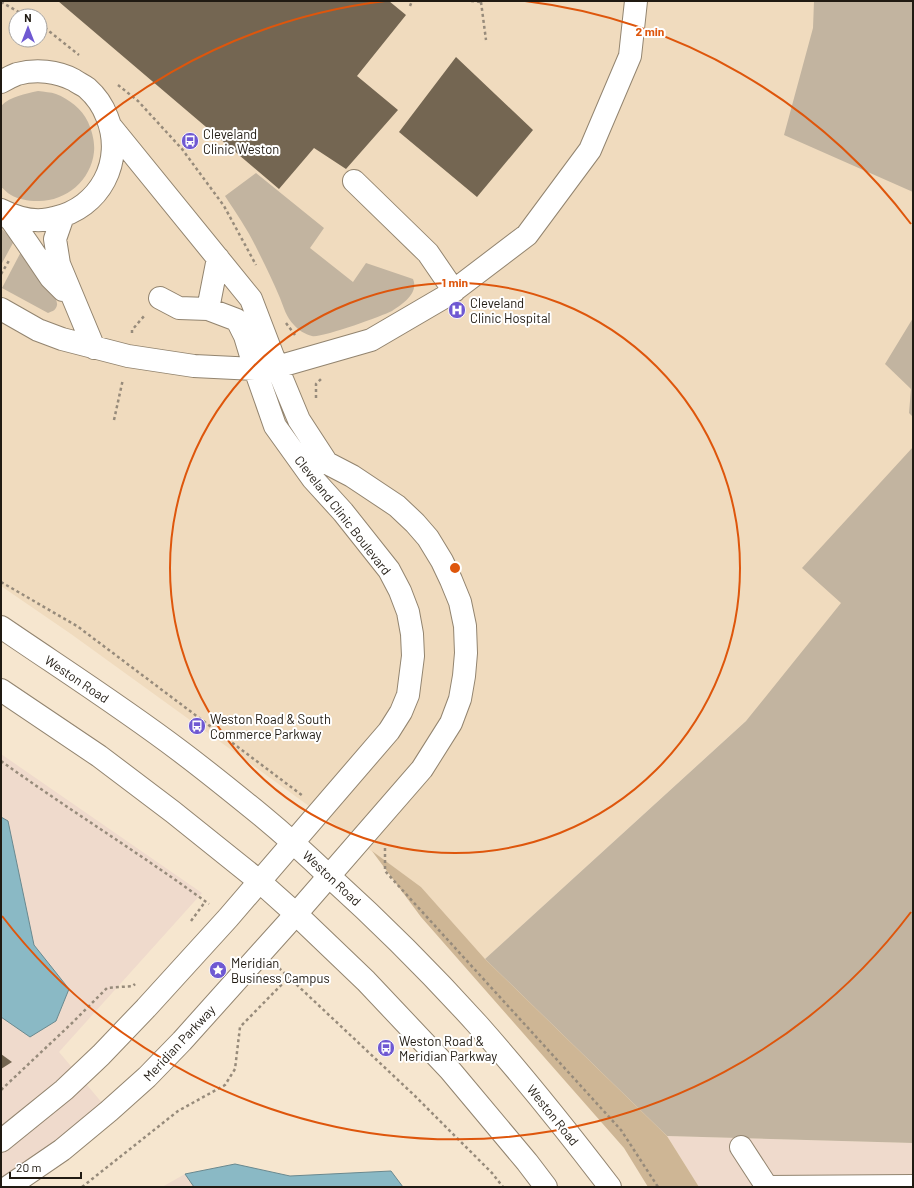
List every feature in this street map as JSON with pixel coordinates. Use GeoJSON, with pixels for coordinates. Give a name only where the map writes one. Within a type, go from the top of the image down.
{"type":"FeatureCollection","features":[{"type":"Feature","properties":{"kind":"main road"},"geometry":{"type":"LineString","coordinates":[[1,309],[38,330],[62,339],[128,356],[194,366],[255,369],[277,367],[371,340],[454,291],[527,235],[590,150],[630,56],[636,1]]}},
{"type":"Feature","properties":{"kind":"main road"},"geometry":{"type":"LineString","coordinates":[[1,82],[17,74],[42,71],[66,76],[87,88],[103,106],[112,128],[114,152],[107,176],[94,196],[80,208],[63,216],[42,220],[21,218],[1,210]]}},
{"type":"Feature","properties":{"kind":"main road","name":"Cleveland Clinic Boulevard"},"geometry":{"type":"LineString","coordinates":[[112,128],[252,299],[277,367],[299,420],[327,463],[352,476],[397,506],[415,523],[428,538],[442,561],[460,602],[466,653],[460,699],[451,723],[422,769],[330,876]]}},
{"type":"Feature","properties":{"kind":"main road"},"geometry":{"type":"LineString","coordinates":[[354,181],[428,253],[454,291]]}},
{"type":"Feature","properties":{"kind":"main road"},"geometry":{"type":"LineString","coordinates":[[1,210],[12,221],[51,278],[74,301]]}},
{"type":"Feature","properties":{"kind":"main road"},"geometry":{"type":"LineString","coordinates":[[63,216],[54,239],[59,264],[94,348]]}},
{"type":"Feature","properties":{"kind":"main road"},"geometry":{"type":"LineString","coordinates":[[208,309],[218,258]]}},
{"type":"Feature","properties":{"kind":"main road","name":"Cleveland Clinic Boulevard"},"geometry":{"type":"LineString","coordinates":[[160,298],[179,308],[208,309],[236,320],[245,336],[275,426],[313,479],[343,512],[388,570],[405,605],[412,634],[414,656],[408,695],[401,712],[389,731],[293,843]]}},
{"type":"Feature","properties":{"kind":"main road","name":"Weston Road"},"geometry":{"type":"LineString","coordinates":[[1,627],[179,750],[263,817],[330,876],[399,943],[477,1024],[610,1187]]}},
{"type":"Feature","properties":{"kind":"main road"},"geometry":{"type":"LineString","coordinates":[[1,690],[99,756],[173,812],[296,914],[366,981],[450,1070],[546,1187]]}},
{"type":"Feature","properties":{"kind":"main road"},"geometry":{"type":"LineString","coordinates":[[1,1141],[64,1090],[101,1055],[157,997],[293,843]]}},
{"type":"Feature","properties":{"kind":"main road","name":"Meridian Parkway"},"geometry":{"type":"LineString","coordinates":[[8,1187],[62,1150],[110,1111],[147,1078],[330,876]]}},
{"type":"Feature","properties":{"kind":"main road"},"geometry":{"type":"LineString","coordinates":[[741,1147],[767,1187],[913,1186]]}},
{"type":"Feature","properties":{"kind":"path"},"geometry":{"type":"LineString","coordinates":[[410,6],[412,1]]}},
{"type":"Feature","properties":{"kind":"path"},"geometry":{"type":"LineString","coordinates":[[471,1],[481,2],[486,40]]}},
{"type":"Feature","properties":{"kind":"path"},"geometry":{"type":"LineString","coordinates":[[1,2],[12,8]]}},
{"type":"Feature","properties":{"kind":"path"},"geometry":{"type":"LineString","coordinates":[[48,30],[83,58]]}},
{"type":"Feature","properties":{"kind":"path"},"geometry":{"type":"LineString","coordinates":[[114,82],[138,101],[182,149],[224,206],[256,267]]}},
{"type":"Feature","properties":{"kind":"path"},"geometry":{"type":"LineString","coordinates":[[285,321],[295,335]]}},
{"type":"Feature","properties":{"kind":"path"},"geometry":{"type":"LineString","coordinates":[[1,582],[77,626],[321,810]]}},
{"type":"Feature","properties":{"kind":"path"},"geometry":{"type":"LineString","coordinates":[[362,838],[385,855]]}},
{"type":"Feature","properties":{"kind":"path"},"geometry":{"type":"LineString","coordinates":[[385,871],[621,1130],[658,1187]]}},
{"type":"Feature","properties":{"kind":"path"},"geometry":{"type":"LineString","coordinates":[[187,927],[206,902]]}},
{"type":"Feature","properties":{"kind":"path"},"geometry":{"type":"LineString","coordinates":[[82,1187],[178,1111],[225,1085],[235,1069],[240,1027],[289,978]]}},
{"type":"Feature","properties":{"kind":"path"},"geometry":{"type":"LineString","coordinates":[[1,1090],[107,988],[133,986],[138,981]]}},
{"type":"Feature","properties":{"kind":"shaded area","name":"Cleveland Clinic Hospital"},"geometry":{"type":"Polygon","coordinates":[[[1,1],[890,1],[913,80],[913,540],[862,615],[485,959],[421,887],[71,634],[1,586],[1,1]]]}},
{"type":"Feature","properties":{"kind":"shaded area"},"geometry":{"type":"Polygon","coordinates":[[[814,1],[913,1],[913,192],[784,135],[813,28],[814,1]]]}},
{"type":"Feature","properties":{"kind":"shaded area"},"geometry":{"type":"Polygon","coordinates":[[[38,91],[61,96],[79,109],[89,125],[93,137],[94,152],[88,172],[75,188],[67,194],[57,198],[37,201],[17,198],[1,187],[1,106],[23,94],[38,91]]]}},
{"type":"Feature","properties":{"kind":"shaded area"},"geometry":{"type":"Polygon","coordinates":[[[256,173],[324,228],[310,248],[353,282],[366,263],[413,279],[414,289],[409,298],[392,311],[338,331],[312,336],[298,329],[287,316],[272,279],[250,235],[225,196],[256,173]]]}},
{"type":"Feature","properties":{"kind":"shaded area"},"geometry":{"type":"Polygon","coordinates":[[[1,228],[14,241],[1,265],[1,228]]]}},
{"type":"Feature","properties":{"kind":"shaded area"},"geometry":{"type":"Polygon","coordinates":[[[23,248],[54,293],[57,305],[51,312],[48,313],[2,288],[23,248]]]}},
{"type":"Feature","properties":{"kind":"shaded area"},"geometry":{"type":"Polygon","coordinates":[[[913,318],[913,417],[909,413],[911,389],[885,364],[913,318]]]}},
{"type":"Feature","properties":{"kind":"shaded area"},"geometry":{"type":"Polygon","coordinates":[[[913,447],[913,1143],[667,1136],[485,959],[746,721],[841,603],[802,568],[913,447]]]}},
{"type":"Feature","properties":{"kind":"shaded area"},"geometry":{"type":"Polygon","coordinates":[[[1,754],[202,893],[59,1052],[109,1111],[1,1187],[1,754]]]}},
{"type":"Feature","properties":{"kind":"shaded area"},"geometry":{"type":"Polygon","coordinates":[[[372,851],[421,887],[485,959],[667,1136],[699,1187],[648,1187],[624,1148],[421,917],[372,851]]]}},
{"type":"Feature","properties":{"kind":"shaded area"},"geometry":{"type":"Polygon","coordinates":[[[667,1136],[913,1143],[913,1187],[699,1187],[667,1136]]]}},
{"type":"Feature","properties":{"kind":"shaded area"},"geometry":{"type":"Polygon","coordinates":[[[185,1174],[194,1187],[162,1187],[185,1174]]]}},
{"type":"Feature","properties":{"kind":"water"},"geometry":{"type":"Polygon","coordinates":[[[1,817],[8,821],[34,945],[69,989],[56,1021],[30,1037],[1,1017],[1,817]]]}},
{"type":"Feature","properties":{"kind":"water"},"geometry":{"type":"Polygon","coordinates":[[[235,1164],[290,1176],[391,1171],[403,1187],[194,1187],[185,1174],[235,1164]]]}},
{"type":"Feature","properties":{"kind":"building"},"geometry":{"type":"Polygon","coordinates":[[[58,1],[389,1],[406,15],[357,76],[398,110],[346,169],[314,148],[279,189],[58,1]]]}},
{"type":"Feature","properties":{"kind":"building"},"geometry":{"type":"Polygon","coordinates":[[[456,57],[533,130],[477,197],[399,132],[456,57]]]}},
{"type":"Feature","properties":{"kind":"building"},"geometry":{"type":"Polygon","coordinates":[[[1,1054],[12,1062],[1,1069],[1,1054]]]}},
{"type":"Feature","properties":{"kind":"place","name":"Cleveland Clinic Weston"},"geometry":{"type":"Point","coordinates":[190,141]}},
{"type":"Feature","properties":{"kind":"place","name":"Cleveland Clinic Hospital"},"geometry":{"type":"Point","coordinates":[457,310]}},
{"type":"Feature","properties":{"kind":"place","name":"Weston Road & South Commerce Parkway"},"geometry":{"type":"Point","coordinates":[197,726]}},
{"type":"Feature","properties":{"kind":"place","name":"Meridian Business Campus"},"geometry":{"type":"Point","coordinates":[218,970]}},
{"type":"Feature","properties":{"kind":"place","name":"Weston Road & Meridian Parkway"},"geometry":{"type":"Point","coordinates":[386,1048]}}]}
